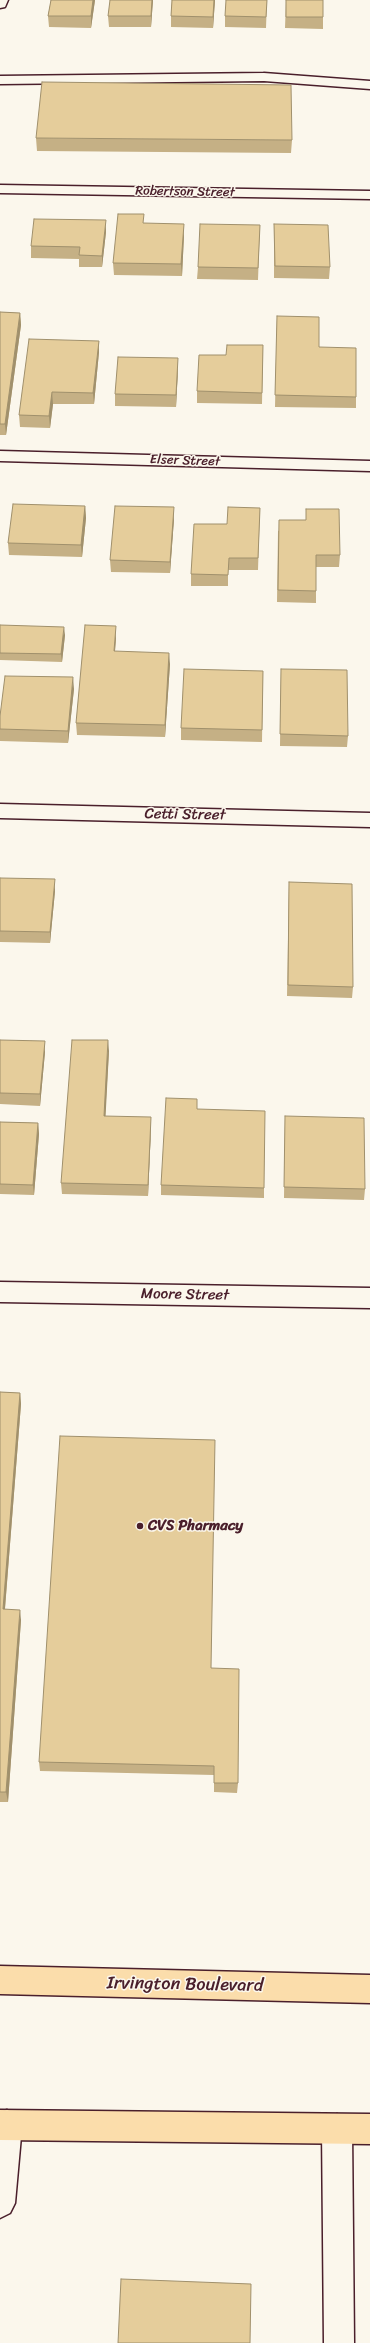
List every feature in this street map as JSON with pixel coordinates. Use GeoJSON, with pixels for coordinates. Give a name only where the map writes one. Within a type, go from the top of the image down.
{"type":"FeatureCollection","features":[{"type":"Feature","properties":{"kind":"main road","name":"Irvington Boulevard"},"geometry":{"type":"LineString","coordinates":[[0,1980],[370,1989]]}},
{"type":"Feature","properties":{"kind":"main road"},"geometry":{"type":"LineString","coordinates":[[4,2125],[370,2129]]}},
{"type":"Feature","properties":{"kind":"street"},"geometry":{"type":"LineString","coordinates":[[0,4],[1,0]]}},
{"type":"Feature","properties":{"kind":"street"},"geometry":{"type":"LineString","coordinates":[[0,80],[264,77],[370,85]]}},
{"type":"Feature","properties":{"kind":"street","name":"Robertson Street"},"geometry":{"type":"LineString","coordinates":[[0,189],[370,195]]}},
{"type":"Feature","properties":{"kind":"street","name":"Elser Street"},"geometry":{"type":"LineString","coordinates":[[0,456],[370,466]]}},
{"type":"Feature","properties":{"kind":"street","name":"Cetti Street"},"geometry":{"type":"LineString","coordinates":[[0,811],[370,820]]}},
{"type":"Feature","properties":{"kind":"street","name":"Moore Street"},"geometry":{"type":"LineString","coordinates":[[0,1292],[370,1298]]}},
{"type":"Feature","properties":{"kind":"street"},"geometry":{"type":"LineString","coordinates":[[0,2203],[4,2125]]}},
{"type":"Feature","properties":{"kind":"street"},"geometry":{"type":"LineString","coordinates":[[337,2129],[339,2343]]}},
{"type":"Feature","properties":{"kind":"building"},"geometry":{"type":"Polygon","coordinates":[[[51,0],[93,0],[91,16],[48,16],[51,0]]]}},
{"type":"Feature","properties":{"kind":"building"},"geometry":{"type":"Polygon","coordinates":[[[110,0],[152,0],[151,16],[108,16],[110,0]]]}},
{"type":"Feature","properties":{"kind":"building"},"geometry":{"type":"Polygon","coordinates":[[[172,0],[214,0],[213,17],[171,16],[172,0]]]}},
{"type":"Feature","properties":{"kind":"building"},"geometry":{"type":"Polygon","coordinates":[[[226,0],[267,0],[266,17],[225,16],[226,0]]]}},
{"type":"Feature","properties":{"kind":"building"},"geometry":{"type":"Polygon","coordinates":[[[286,0],[323,0],[323,17],[286,17],[286,0]]]}},
{"type":"Feature","properties":{"kind":"building"},"geometry":{"type":"Polygon","coordinates":[[[42,82],[291,85],[292,140],[36,138],[42,82]]]}},
{"type":"Feature","properties":{"kind":"building"},"geometry":{"type":"Polygon","coordinates":[[[118,214],[144,214],[143,223],[184,224],[181,264],[113,263],[118,214]]]}},
{"type":"Feature","properties":{"kind":"building"},"geometry":{"type":"Polygon","coordinates":[[[34,219],[106,220],[102,256],[79,255],[80,247],[31,246],[34,219]]]}},
{"type":"Feature","properties":{"kind":"building"},"geometry":{"type":"Polygon","coordinates":[[[200,224],[260,225],[258,268],[198,267],[200,224]]]}},
{"type":"Feature","properties":{"kind":"building"},"geometry":{"type":"Polygon","coordinates":[[[274,224],[328,225],[330,267],[275,266],[274,224]]]}},
{"type":"Feature","properties":{"kind":"building"},"geometry":{"type":"Polygon","coordinates":[[[0,312],[20,313],[5,424],[0,424],[0,312]]]}},
{"type":"Feature","properties":{"kind":"building"},"geometry":{"type":"Polygon","coordinates":[[[277,316],[319,317],[319,347],[356,348],[356,397],[275,395],[277,316]]]}},
{"type":"Feature","properties":{"kind":"building"},"geometry":{"type":"Polygon","coordinates":[[[29,339],[99,341],[93,393],[52,392],[49,416],[19,415],[29,339]]]}},
{"type":"Feature","properties":{"kind":"building"},"geometry":{"type":"Polygon","coordinates":[[[227,345],[263,345],[262,393],[197,391],[199,355],[226,355],[227,345]]]}},
{"type":"Feature","properties":{"kind":"building"},"geometry":{"type":"Polygon","coordinates":[[[118,357],[178,358],[176,395],[115,394],[118,357]]]}},
{"type":"Feature","properties":{"kind":"building"},"geometry":{"type":"Polygon","coordinates":[[[13,504],[85,506],[81,545],[8,543],[13,504]]]}},
{"type":"Feature","properties":{"kind":"building"},"geometry":{"type":"Polygon","coordinates":[[[115,506],[174,507],[170,562],[110,560],[115,506]]]}},
{"type":"Feature","properties":{"kind":"building"},"geometry":{"type":"Polygon","coordinates":[[[228,507],[260,508],[258,558],[229,558],[228,575],[191,574],[194,524],[227,524],[228,507]]]}},
{"type":"Feature","properties":{"kind":"building"},"geometry":{"type":"Polygon","coordinates":[[[306,509],[339,509],[340,555],[316,555],[316,591],[278,590],[279,520],[306,520],[306,509]]]}},
{"type":"Feature","properties":{"kind":"building"},"geometry":{"type":"Polygon","coordinates":[[[0,625],[64,627],[61,654],[0,653],[0,625]]]}},
{"type":"Feature","properties":{"kind":"building"},"geometry":{"type":"Polygon","coordinates":[[[85,625],[116,626],[114,651],[169,653],[165,725],[76,723],[85,625]]]}},
{"type":"Feature","properties":{"kind":"building"},"geometry":{"type":"Polygon","coordinates":[[[184,669],[263,671],[262,730],[181,728],[184,669]]]}},
{"type":"Feature","properties":{"kind":"building"},"geometry":{"type":"Polygon","coordinates":[[[281,669],[347,670],[348,736],[280,734],[281,669]]]}},
{"type":"Feature","properties":{"kind":"building"},"geometry":{"type":"Polygon","coordinates":[[[5,676],[73,677],[68,731],[0,729],[0,716],[5,676]]]}},
{"type":"Feature","properties":{"kind":"building"},"geometry":{"type":"Polygon","coordinates":[[[0,878],[55,879],[50,932],[0,931],[0,878]]]}},
{"type":"Feature","properties":{"kind":"building"},"geometry":{"type":"Polygon","coordinates":[[[289,882],[352,884],[353,987],[288,985],[289,882]]]}},
{"type":"Feature","properties":{"kind":"building"},"geometry":{"type":"Polygon","coordinates":[[[0,1040],[45,1041],[40,1094],[0,1093],[0,1040]]]}},
{"type":"Feature","properties":{"kind":"building"},"geometry":{"type":"Polygon","coordinates":[[[72,1040],[108,1040],[104,1116],[151,1117],[148,1185],[61,1183],[72,1040]]]}},
{"type":"Feature","properties":{"kind":"building"},"geometry":{"type":"Polygon","coordinates":[[[166,1098],[197,1099],[197,1109],[265,1111],[264,1188],[161,1185],[166,1098]]]}},
{"type":"Feature","properties":{"kind":"building"},"geometry":{"type":"Polygon","coordinates":[[[285,1116],[364,1118],[365,1189],[284,1187],[285,1116]]]}},
{"type":"Feature","properties":{"kind":"building"},"geometry":{"type":"Polygon","coordinates":[[[0,1122],[38,1123],[33,1185],[0,1184],[0,1122]]]}},
{"type":"Feature","properties":{"kind":"building"},"geometry":{"type":"Polygon","coordinates":[[[0,1392],[20,1393],[3,1609],[20,1610],[6,1792],[0,1792],[0,1392]]]}},
{"type":"Feature","properties":{"kind":"building"},"geometry":{"type":"Polygon","coordinates":[[[60,1436],[215,1440],[211,1668],[239,1669],[238,1783],[214,1783],[214,1766],[39,1762],[60,1436]]]}},
{"type":"Feature","properties":{"kind":"building"},"geometry":{"type":"Polygon","coordinates":[[[121,2279],[251,2284],[250,2343],[118,2343],[121,2279]]]}},
{"type":"Feature","properties":{"kind":"place","name":"CVS Pharmacy"},"geometry":{"type":"Point","coordinates":[140,1526]}}]}
